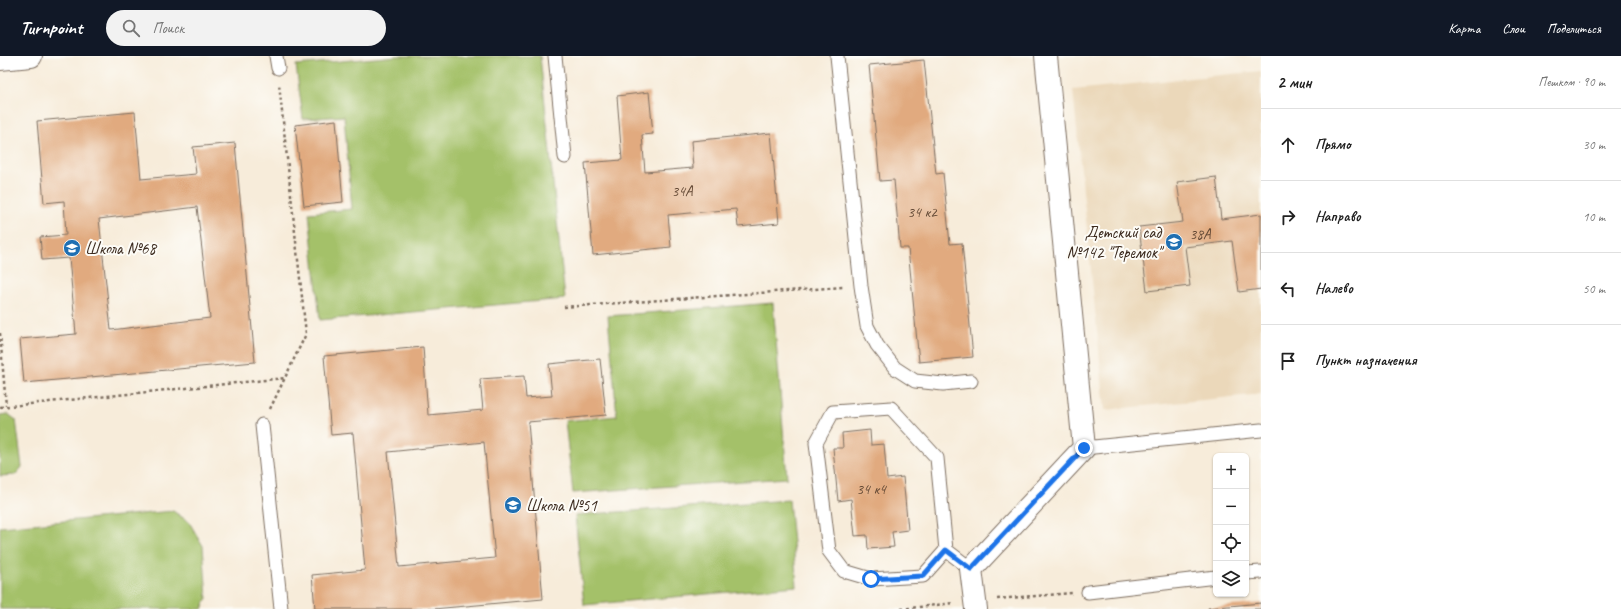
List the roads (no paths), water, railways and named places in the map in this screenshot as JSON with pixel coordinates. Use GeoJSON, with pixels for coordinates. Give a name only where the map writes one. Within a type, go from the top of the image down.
{"type":"FeatureCollection","features":[{"type":"Feature","properties":{"kind":"street"},"geometry":{"type":"LineString","coordinates":[[0,59],[31,56]]}},
{"type":"Feature","properties":{"kind":"street"},"geometry":{"type":"LineString","coordinates":[[976,605],[971,569],[1084,448],[1046,56]]}},
{"type":"Feature","properties":{"kind":"lane"},"geometry":{"type":"LineString","coordinates":[[555,56],[565,157]]}},
{"type":"Feature","properties":{"kind":"lane"},"geometry":{"type":"LineString","coordinates":[[837,56],[861,286],[867,326],[877,345],[894,368],[915,381],[943,384],[972,381]]}},
{"type":"Feature","properties":{"kind":"lane"},"geometry":{"type":"LineString","coordinates":[[946,550],[923,576],[871,579],[844,571],[829,551],[816,443],[834,412],[891,408],[937,458],[946,550],[971,569]]}},
{"type":"Feature","properties":{"kind":"lane"},"geometry":{"type":"LineString","coordinates":[[262,426],[281,609]]}},
{"type":"Feature","properties":{"kind":"lane"},"geometry":{"type":"LineString","coordinates":[[1084,448],[1261,430]]}},
{"type":"Feature","properties":{"kind":"lane"},"geometry":{"type":"LineString","coordinates":[[1249,574],[1261,572]]}},
{"type":"Feature","properties":{"kind":"lane"},"geometry":{"type":"LineString","coordinates":[[1088,592],[1213,577]]}},
{"type":"Feature","properties":{"kind":"place","name":"Детский сад №142 \"Теремок\""},"geometry":{"type":"Point","coordinates":[1174,242]}},
{"type":"Feature","properties":{"kind":"place","name":"Школа №68"},"geometry":{"type":"Point","coordinates":[72,248]}},
{"type":"Feature","properties":{"kind":"place","name":"Школа №51"},"geometry":{"type":"Point","coordinates":[513,505]}}]}
